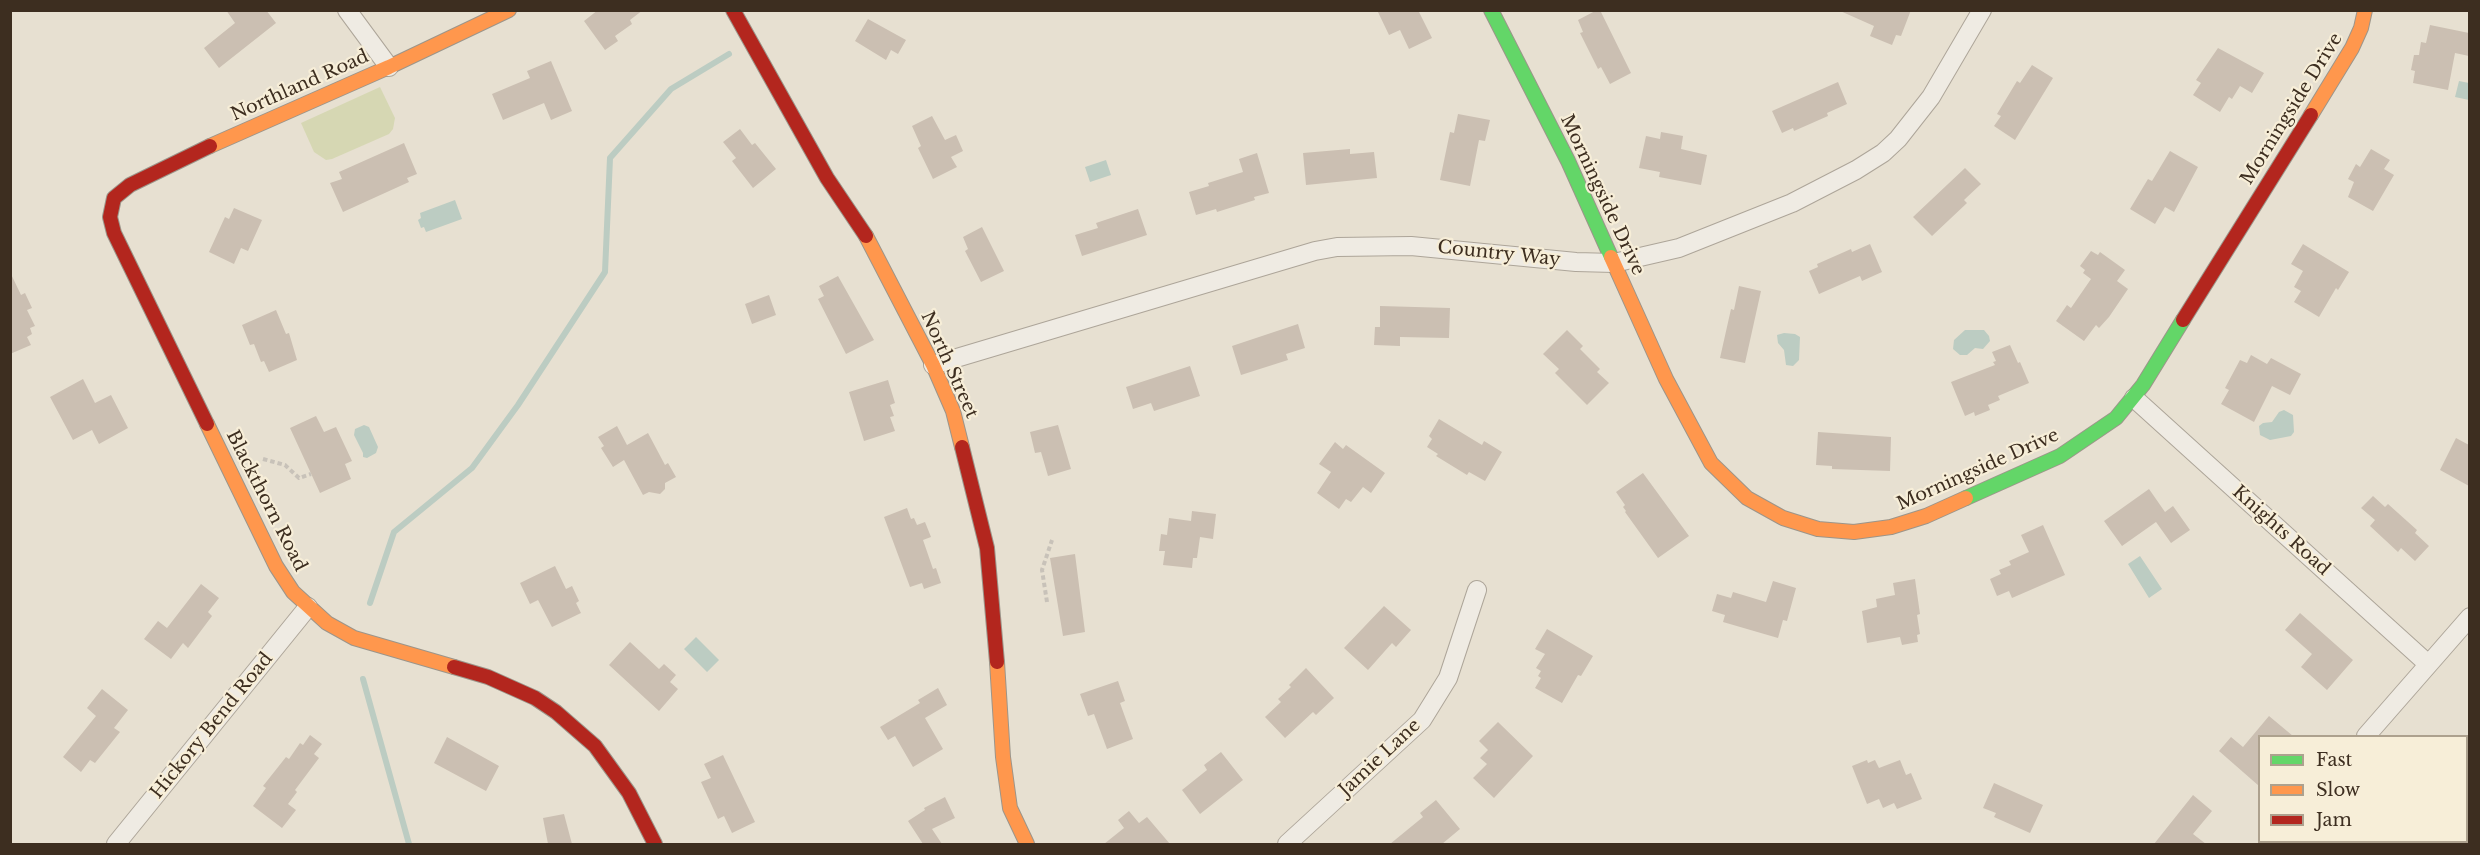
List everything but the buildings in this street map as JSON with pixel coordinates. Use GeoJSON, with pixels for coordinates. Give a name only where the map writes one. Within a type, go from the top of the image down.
{"type":"FeatureCollection","features":[{"type":"Feature","properties":{"kind":"street"},"geometry":{"type":"LineString","coordinates":[[346,10],[389,67]]}},
{"type":"Feature","properties":{"kind":"street","name":"Northland Road"},"geometry":{"type":"LineString","coordinates":[[112,203],[118,194],[130,185],[189,156],[389,67],[509,10]]}},
{"type":"Feature","properties":{"kind":"street","name":"North Street"},"geometry":{"type":"LineString","coordinates":[[733,10],[827,178],[861,226],[933,365],[953,411],[985,540],[995,619],[1003,757],[1010,808],[1027,844]]}},
{"type":"Feature","properties":{"kind":"street","name":"Morningside Drive"},"geometry":{"type":"LineString","coordinates":[[1491,10],[1568,161],[1666,379],[1710,463],[1751,501],[1783,518],[1818,529],[1854,532],[1891,528],[1908,522],[2060,456],[2116,418],[2134,398],[2352,48],[2366,10]]}},
{"type":"Feature","properties":{"kind":"street","name":"Country Way"},"geometry":{"type":"LineString","coordinates":[[933,365],[1314,250],[1337,247],[1410,246],[1576,262],[1614,263],[1679,248],[1792,203],[1871,161],[1898,139],[1931,98],[1982,10]]}},
{"type":"Feature","properties":{"kind":"street","name":"Blackthorn Road"},"geometry":{"type":"LineString","coordinates":[[112,203],[110,216],[114,233],[276,566],[293,592],[327,623],[354,638],[488,677],[527,694],[556,712],[595,746],[611,766],[626,788],[655,844]]}},
{"type":"Feature","properties":{"kind":"street","name":"Knights Road"},"geometry":{"type":"LineString","coordinates":[[2134,398],[2428,664]]}},
{"type":"Feature","properties":{"kind":"street","name":"Jamie Lane"},"geometry":{"type":"LineString","coordinates":[[1287,844],[1422,720],[1448,678],[1477,590]]}},
{"type":"Feature","properties":{"kind":"street","name":"Hickory Bend Road"},"geometry":{"type":"LineString","coordinates":[[116,844],[308,607]]}},
{"type":"Feature","properties":{"kind":"street"},"geometry":{"type":"LineString","coordinates":[[2367,735],[2469,617]]}},
{"type":"Feature","properties":{"kind":"path"},"geometry":{"type":"LineString","coordinates":[[263,459],[285,465],[299,478],[311,474]]}},
{"type":"Feature","properties":{"kind":"path"},"geometry":{"type":"LineString","coordinates":[[1047,602],[1042,570],[1052,540]]}},
{"type":"Feature","properties":{"kind":"green space"},"geometry":{"type":"Polygon","coordinates":[[[380,87],[395,118],[393,129],[389,134],[332,159],[326,160],[314,152],[301,123],[380,87]]]}},
{"type":"Feature","properties":{"kind":"shaded area"},"geometry":{"type":"Polygon","coordinates":[[[2459,81],[2469,83],[2469,100],[2455,97],[2459,81]]]}},
{"type":"Feature","properties":{"kind":"shaded area"},"geometry":{"type":"Polygon","coordinates":[[[1106,160],[1111,175],[1090,182],[1085,167],[1106,160]]]}},
{"type":"Feature","properties":{"kind":"shaded area"},"geometry":{"type":"Polygon","coordinates":[[[455,200],[462,219],[426,232],[424,227],[421,228],[418,220],[421,218],[420,213],[455,200]]]}},
{"type":"Feature","properties":{"kind":"shaded area"},"geometry":{"type":"Polygon","coordinates":[[[1965,330],[1984,330],[1990,341],[1983,349],[1975,348],[1967,355],[1960,355],[1953,349],[1954,340],[1965,330]]]}},
{"type":"Feature","properties":{"kind":"shaded area"},"geometry":{"type":"Polygon","coordinates":[[[1784,333],[1800,337],[1799,360],[1793,366],[1786,365],[1784,350],[1778,343],[1777,335],[1784,333]]]}},
{"type":"Feature","properties":{"kind":"shaded area"},"geometry":{"type":"Polygon","coordinates":[[[2284,410],[2293,415],[2294,432],[2291,436],[2270,440],[2260,435],[2259,426],[2272,422],[2279,412],[2284,410]]]}},
{"type":"Feature","properties":{"kind":"shaded area"},"geometry":{"type":"Polygon","coordinates":[[[364,425],[369,427],[378,447],[376,453],[367,458],[363,457],[354,435],[355,429],[364,425]]]}},
{"type":"Feature","properties":{"kind":"shaded area"},"geometry":{"type":"Polygon","coordinates":[[[2140,556],[2162,589],[2149,598],[2128,564],[2140,556]]]}},
{"type":"Feature","properties":{"kind":"shaded area"},"geometry":{"type":"Polygon","coordinates":[[[696,637],[719,660],[707,672],[684,649],[696,637]]]}},
{"type":"Feature","properties":{"kind":"waterway"},"geometry":{"type":"LineString","coordinates":[[370,603],[394,532],[472,468],[518,405],[605,272],[610,158],[671,89],[729,54]]}},
{"type":"Feature","properties":{"kind":"waterway"},"geometry":{"type":"LineString","coordinates":[[363,679],[409,844]]}},
{"type":"Feature","properties":{"kind":"traffic: fast"},"geometry":{"type":"LineString","coordinates":[[1491,10],[1568,161],[1611,257]]}},
{"type":"Feature","properties":{"kind":"traffic: fast"},"geometry":{"type":"LineString","coordinates":[[1966,498],[2060,456],[2116,418],[2143,385],[2183,320]]}},
{"type":"Feature","properties":{"kind":"traffic: slow"},"geometry":{"type":"LineString","coordinates":[[210,146],[389,67],[509,10]]}},
{"type":"Feature","properties":{"kind":"traffic: slow"},"geometry":{"type":"LineString","coordinates":[[2311,115],[2352,48],[2361,28],[2365,10]]}},
{"type":"Feature","properties":{"kind":"traffic: slow"},"geometry":{"type":"LineString","coordinates":[[866,236],[933,365],[953,411],[962,447]]}},
{"type":"Feature","properties":{"kind":"traffic: slow"},"geometry":{"type":"LineString","coordinates":[[1611,257],[1666,379],[1711,463],[1747,498],[1783,518],[1818,529],[1854,532],[1891,527],[1926,516],[1966,498]]}},
{"type":"Feature","properties":{"kind":"traffic: slow"},"geometry":{"type":"LineString","coordinates":[[207,424],[276,566],[293,592],[327,623],[354,638],[454,667]]}},
{"type":"Feature","properties":{"kind":"traffic: slow"},"geometry":{"type":"LineString","coordinates":[[997,662],[1003,757],[1010,808],[1027,844]]}},
{"type":"Feature","properties":{"kind":"traffic: jam"},"geometry":{"type":"LineString","coordinates":[[733,10],[827,178],[866,236]]}},
{"type":"Feature","properties":{"kind":"traffic: jam"},"geometry":{"type":"LineString","coordinates":[[2183,320],[2311,115]]}},
{"type":"Feature","properties":{"kind":"traffic: jam"},"geometry":{"type":"LineString","coordinates":[[207,424],[114,233],[110,217],[114,198],[130,185],[210,146]]}},
{"type":"Feature","properties":{"kind":"traffic: jam"},"geometry":{"type":"LineString","coordinates":[[962,447],[987,548],[997,662]]}},
{"type":"Feature","properties":{"kind":"traffic: jam"},"geometry":{"type":"LineString","coordinates":[[454,667],[488,677],[535,698],[556,712],[595,746],[629,793],[655,844]]}}]}
